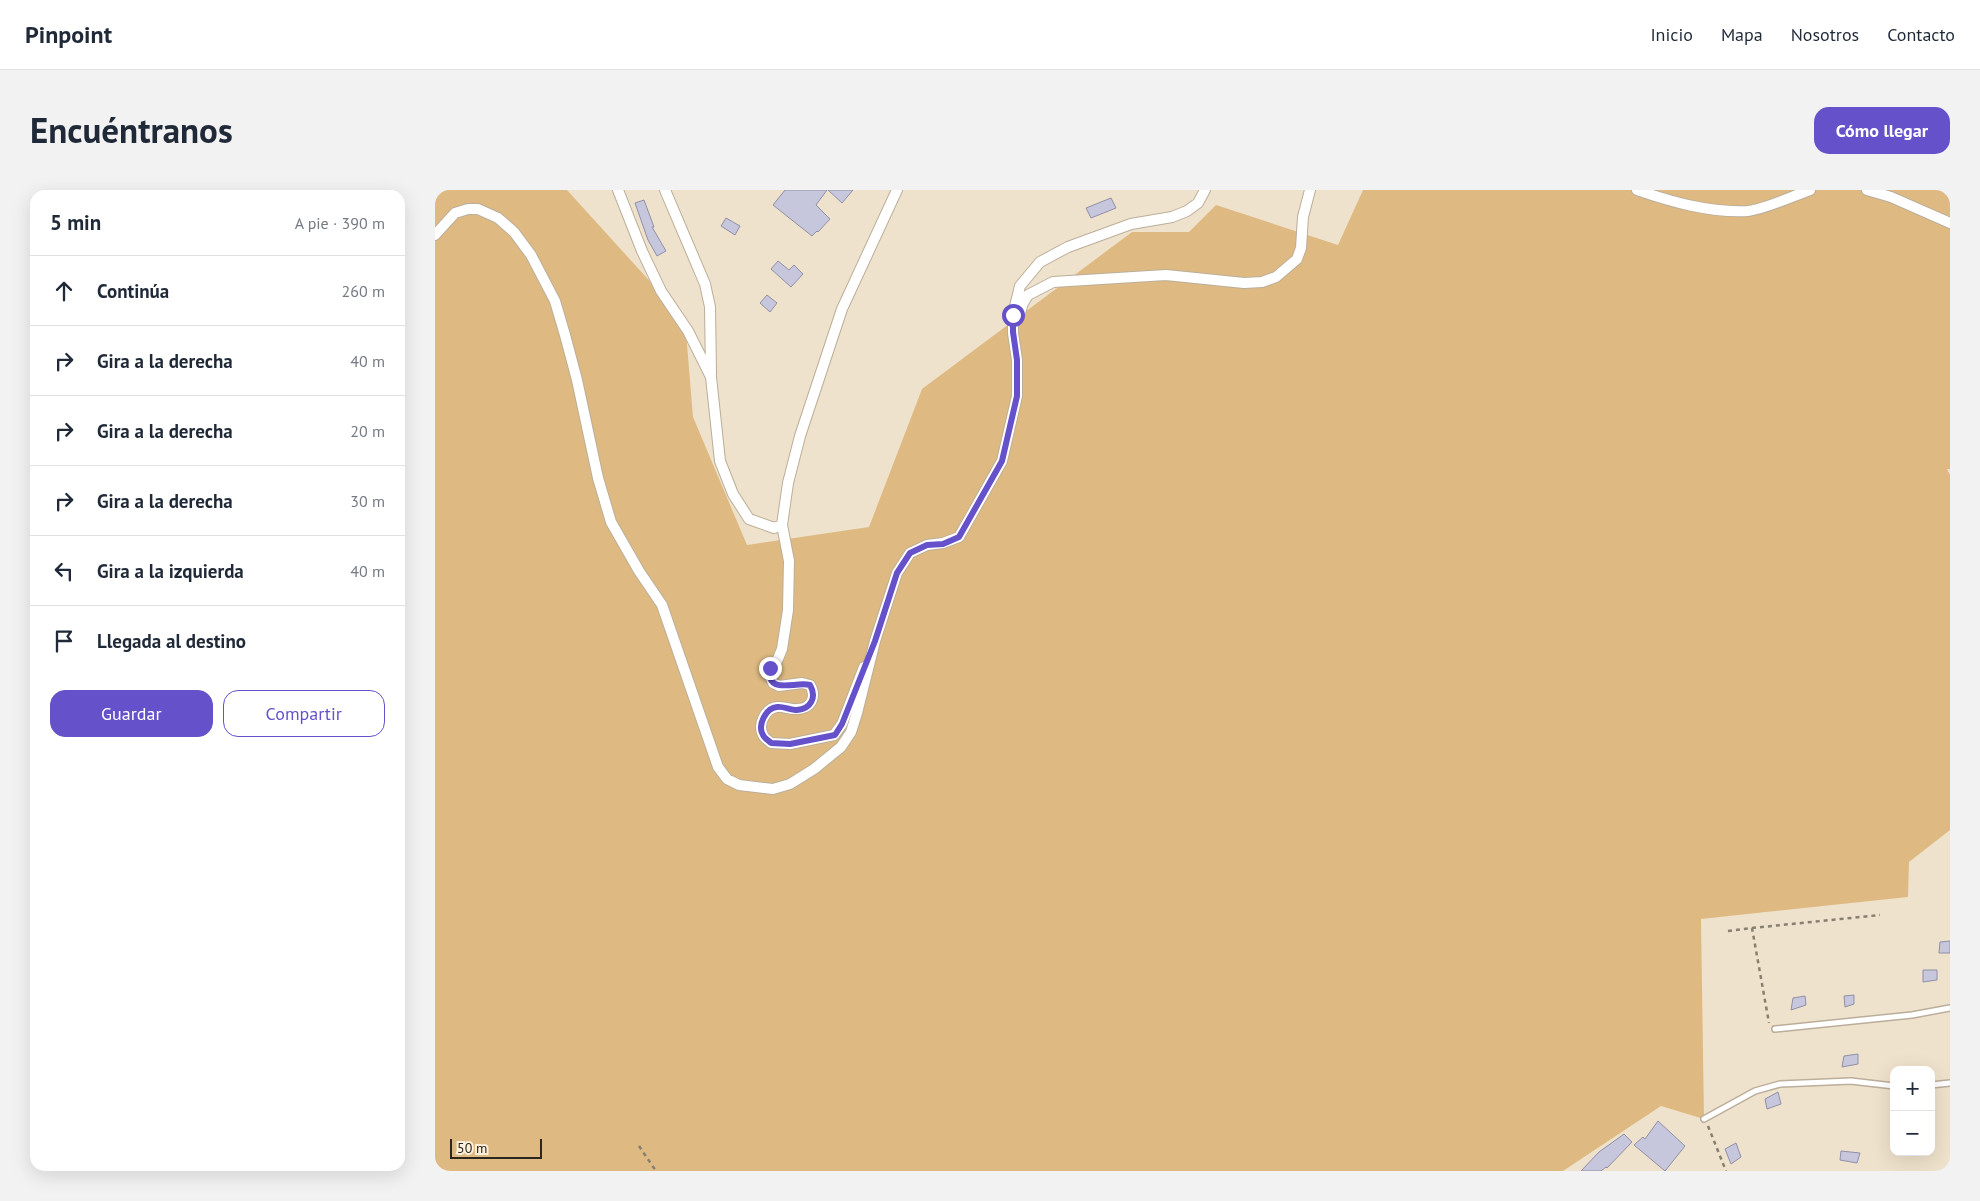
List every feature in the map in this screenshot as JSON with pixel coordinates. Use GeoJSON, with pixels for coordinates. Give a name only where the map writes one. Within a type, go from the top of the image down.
{"type":"FeatureCollection","features":[{"type":"Feature","properties":{"kind":"street"},"geometry":{"type":"LineString","coordinates":[[618,190],[642,251],[661,291],[688,331],[711,377]]}},
{"type":"Feature","properties":{"kind":"street"},"geometry":{"type":"LineString","coordinates":[[665,190],[705,284],[709,306],[711,377],[720,462],[733,494],[749,519],[774,528],[782,525]]}},
{"type":"Feature","properties":{"kind":"street"},"geometry":{"type":"LineString","coordinates":[[897,190],[842,309],[800,436],[788,483],[782,525],[789,561],[788,610],[782,649],[777,661],[770,668],[770,679],[779,686],[803,683],[810,685],[813,690],[813,699],[809,706],[797,710],[776,707],[767,712],[761,723],[762,734],[771,743],[790,744],[835,735],[842,724],[875,641],[897,573],[910,553],[927,545],[943,544],[959,537],[1002,461],[1017,396],[1017,360],[1013,332],[1013,315],[1020,286],[1040,262],[1068,247],[1131,224],[1172,217],[1187,212],[1198,203],[1205,190]]}},
{"type":"Feature","properties":{"kind":"street"},"geometry":{"type":"LineString","coordinates":[[1013,332],[1023,303],[1028,295],[1053,282],[1166,274],[1244,284],[1262,282],[1276,277],[1297,259],[1301,248],[1303,217],[1309,190]]}},
{"type":"Feature","properties":{"kind":"street"},"geometry":{"type":"LineString","coordinates":[[1637,190],[1663,199],[1712,210],[1749,211],[1810,190]]}},
{"type":"Feature","properties":{"kind":"street"},"geometry":{"type":"LineString","coordinates":[[1867,190],[1891,197],[1950,223]]}},
{"type":"Feature","properties":{"kind":"street"},"geometry":{"type":"LineString","coordinates":[[435,235],[455,213],[468,209],[478,209],[499,218],[514,232],[531,255],[555,301],[577,380],[598,478],[611,522],[639,571],[662,605],[718,767],[727,779],[755,788],[773,789],[790,784],[814,769],[841,746],[851,732],[875,641]]}},
{"type":"Feature","properties":{"kind":"lane"},"geometry":{"type":"LineString","coordinates":[[1775,1029],[1912,1015],[1950,1008]]}},
{"type":"Feature","properties":{"kind":"lane"},"geometry":{"type":"LineString","coordinates":[[1705,1119],[1755,1091],[1780,1084],[1851,1081],[1890,1086]]}},
{"type":"Feature","properties":{"kind":"lane"},"geometry":{"type":"LineString","coordinates":[[1935,1085],[1950,1083]]}},
{"type":"Feature","properties":{"kind":"path"},"geometry":{"type":"LineString","coordinates":[[1728,931],[1880,915]]}},
{"type":"Feature","properties":{"kind":"path"},"geometry":{"type":"LineString","coordinates":[[1752,928],[1769,1026],[1775,1029]]}},
{"type":"Feature","properties":{"kind":"path"},"geometry":{"type":"LineString","coordinates":[[1705,1119],[1726,1171]]}},
{"type":"Feature","properties":{"kind":"path"},"geometry":{"type":"LineString","coordinates":[[639,1146],[656,1171]]}},
{"type":"Feature","properties":{"kind":"shaded area"},"geometry":{"type":"Polygon","coordinates":[[[435,190],[567,190],[685,320],[693,417],[747,545],[869,527],[922,389],[1132,232],[1189,232],[1216,205],[1338,245],[1363,190],[1950,190],[1950,469],[1947,469],[1950,475],[1950,830],[1909,862],[1908,897],[1701,919],[1704,1119],[1661,1106],[1563,1171],[435,1171],[435,190]]]}},
{"type":"Feature","properties":{"kind":"building"},"geometry":{"type":"Polygon","coordinates":[[[785,190],[827,190],[816,205],[830,219],[812,236],[773,205],[785,190]]]}},
{"type":"Feature","properties":{"kind":"building"},"geometry":{"type":"Polygon","coordinates":[[[828,190],[853,190],[842,203],[828,190]]]}},
{"type":"Feature","properties":{"kind":"building"},"geometry":{"type":"Polygon","coordinates":[[[1111,198],[1116,208],[1091,218],[1086,208],[1111,198]]]}},
{"type":"Feature","properties":{"kind":"building"},"geometry":{"type":"Polygon","coordinates":[[[644,200],[654,227],[652,227],[666,251],[657,256],[648,240],[635,203],[644,200]]]}},
{"type":"Feature","properties":{"kind":"building"},"geometry":{"type":"Polygon","coordinates":[[[726,218],[740,226],[735,235],[721,226],[726,218]]]}},
{"type":"Feature","properties":{"kind":"building"},"geometry":{"type":"Polygon","coordinates":[[[778,261],[789,270],[794,265],[803,274],[791,287],[771,269],[778,261]]]}},
{"type":"Feature","properties":{"kind":"building"},"geometry":{"type":"Polygon","coordinates":[[[767,295],[777,303],[770,312],[760,303],[767,295]]]}},
{"type":"Feature","properties":{"kind":"building"},"geometry":{"type":"Polygon","coordinates":[[[1950,941],[1950,953],[1939,953],[1940,942],[1950,941]]]}},
{"type":"Feature","properties":{"kind":"building"},"geometry":{"type":"Polygon","coordinates":[[[1923,970],[1937,970],[1937,980],[1923,982],[1923,970]]]}},
{"type":"Feature","properties":{"kind":"building"},"geometry":{"type":"Polygon","coordinates":[[[1854,995],[1854,1004],[1845,1007],[1844,996],[1854,995]]]}},
{"type":"Feature","properties":{"kind":"building"},"geometry":{"type":"Polygon","coordinates":[[[1805,996],[1806,1005],[1791,1010],[1793,998],[1805,996]]]}},
{"type":"Feature","properties":{"kind":"building"},"geometry":{"type":"Polygon","coordinates":[[[1858,1054],[1858,1064],[1842,1067],[1844,1056],[1858,1054]]]}},
{"type":"Feature","properties":{"kind":"building"},"geometry":{"type":"Polygon","coordinates":[[[1778,1092],[1781,1104],[1767,1109],[1765,1099],[1778,1092]]]}},
{"type":"Feature","properties":{"kind":"building"},"geometry":{"type":"Polygon","coordinates":[[[1658,1121],[1685,1146],[1665,1171],[1634,1145],[1643,1137],[1645,1139],[1658,1121]]]}},
{"type":"Feature","properties":{"kind":"building"},"geometry":{"type":"Polygon","coordinates":[[[1624,1134],[1632,1142],[1607,1168],[1601,1171],[1581,1171],[1599,1152],[1624,1134]]]}},
{"type":"Feature","properties":{"kind":"building"},"geometry":{"type":"Polygon","coordinates":[[[1736,1143],[1741,1157],[1731,1164],[1725,1149],[1736,1143]]]}},
{"type":"Feature","properties":{"kind":"building"},"geometry":{"type":"Polygon","coordinates":[[[1841,1151],[1860,1153],[1857,1163],[1840,1160],[1841,1151]]]}},
{"type":"Feature","properties":{"kind":"route"},"geometry":{"type":"LineString","coordinates":[[770,668],[770,679],[773,683],[779,686],[803,683],[810,685],[813,690],[813,699],[809,706],[797,710],[776,707],[767,712],[761,723],[762,734],[771,743],[790,744],[828,738],[835,735],[842,724],[875,641],[897,573],[910,553],[927,545],[943,544],[959,537],[1002,461],[1017,396],[1017,360],[1013,332],[1013,315]]}}]}
